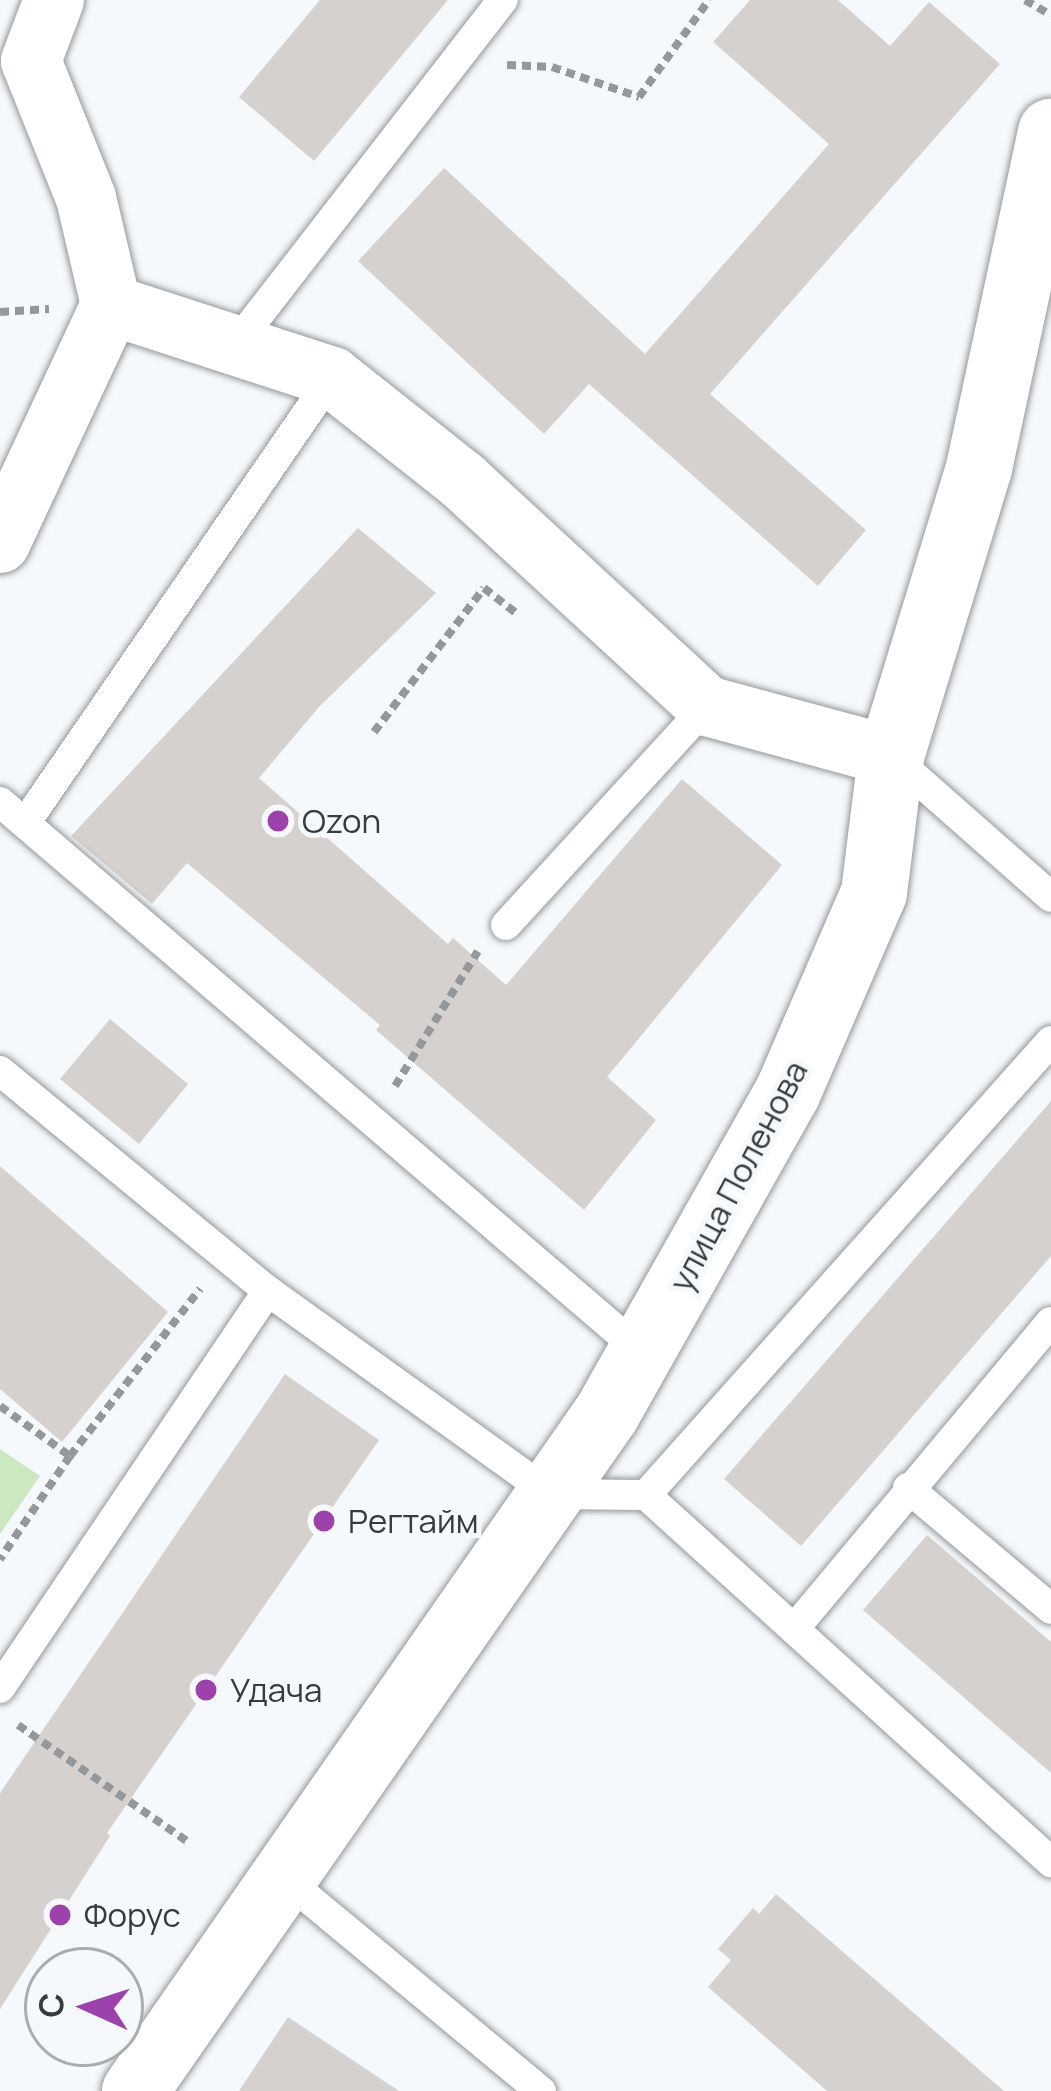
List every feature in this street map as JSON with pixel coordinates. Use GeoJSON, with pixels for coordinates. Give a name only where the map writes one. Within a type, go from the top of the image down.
{"type":"FeatureCollection","features":[{"type":"Feature","properties":{"kind":"street"},"geometry":{"type":"LineString","coordinates":[[0,543],[111,304],[86,198],[32,61],[53,0]]}},
{"type":"Feature","properties":{"kind":"street","name":"улица Поленова"},"geometry":{"type":"LineString","coordinates":[[135,2091],[550,1494],[642,1352],[787,1094],[874,893],[891,756],[980,468],[1051,133]]}},
{"type":"Feature","properties":{"kind":"street"},"geometry":{"type":"LineString","coordinates":[[111,304],[332,377],[463,481],[707,706],[891,756]]}},
{"type":"Feature","properties":{"kind":"lane"},"geometry":{"type":"LineString","coordinates":[[236,345],[503,0]]}},
{"type":"Feature","properties":{"kind":"lane"},"geometry":{"type":"LineString","coordinates":[[26,822],[332,377]]}},
{"type":"Feature","properties":{"kind":"lane"},"geometry":{"type":"LineString","coordinates":[[506,925],[707,706]]}},
{"type":"Feature","properties":{"kind":"lane"},"geometry":{"type":"LineString","coordinates":[[891,756],[1051,897]]}},
{"type":"Feature","properties":{"kind":"lane"},"geometry":{"type":"LineString","coordinates":[[0,802],[642,1352]]}},
{"type":"Feature","properties":{"kind":"lane"},"geometry":{"type":"LineString","coordinates":[[646,1496],[1051,1041]]}},
{"type":"Feature","properties":{"kind":"lane"},"geometry":{"type":"LineString","coordinates":[[0,1071],[268,1291],[550,1494],[646,1496],[1051,1862]]}},
{"type":"Feature","properties":{"kind":"lane"},"geometry":{"type":"LineString","coordinates":[[0,1688],[268,1291]]}},
{"type":"Feature","properties":{"kind":"lane"},"geometry":{"type":"LineString","coordinates":[[794,1629],[1051,1322]]}},
{"type":"Feature","properties":{"kind":"lane"},"geometry":{"type":"LineString","coordinates":[[908,1489],[1051,1609]]}},
{"type":"Feature","properties":{"kind":"lane"},"geometry":{"type":"LineString","coordinates":[[284,1878],[541,2091]]}},
{"type":"Feature","properties":{"kind":"path"},"geometry":{"type":"LineString","coordinates":[[454,63],[552,67],[639,97],[709,0]]}},
{"type":"Feature","properties":{"kind":"path"},"geometry":{"type":"LineString","coordinates":[[1024,0],[1051,15]]}},
{"type":"Feature","properties":{"kind":"path"},"geometry":{"type":"LineString","coordinates":[[374,732],[484,588]]}},
{"type":"Feature","properties":{"kind":"path"},"geometry":{"type":"LineString","coordinates":[[0,1406],[70,1456],[0,1559]]}},
{"type":"Feature","properties":{"kind":"path"},"geometry":{"type":"LineString","coordinates":[[13,1721],[190,1843]]}},
{"type":"Feature","properties":{"kind":"green space"},"geometry":{"type":"Polygon","coordinates":[[[0,1449],[40,1476],[0,1534],[0,1449]]]}},
{"type":"Feature","properties":{"kind":"building"},"geometry":{"type":"Polygon","coordinates":[[[320,0],[448,0],[314,161],[239,97],[320,0]]]}},
{"type":"Feature","properties":{"kind":"building"},"geometry":{"type":"Polygon","coordinates":[[[750,0],[838,0],[890,46],[929,2],[1000,64],[710,394],[866,530],[818,586],[589,384],[544,434],[358,261],[444,168],[645,354],[829,144],[713,42],[750,0]]]}},
{"type":"Feature","properties":{"kind":"building"},"geometry":{"type":"Polygon","coordinates":[[[358,528],[436,593],[319,707],[259,778],[448,944],[453,938],[506,985],[682,779],[782,865],[607,1077],[656,1120],[584,1210],[376,1030],[380,1025],[187,863],[152,904],[71,836],[358,528]]]}},
{"type":"Feature","properties":{"kind":"building"},"geometry":{"type":"Polygon","coordinates":[[[110,1019],[188,1084],[139,1144],[60,1079],[110,1019]]]}},
{"type":"Feature","properties":{"kind":"building"},"geometry":{"type":"Polygon","coordinates":[[[1051,1101],[1051,1256],[801,1546],[724,1479],[1051,1101]]]}},
{"type":"Feature","properties":{"kind":"building"},"geometry":{"type":"Polygon","coordinates":[[[0,1166],[168,1312],[62,1442],[0,1389],[0,1166]]]}},
{"type":"Feature","properties":{"kind":"building"},"geometry":{"type":"Polygon","coordinates":[[[285,1374],[379,1440],[107,1833],[110,1836],[39,1947],[24,1947],[24,1971],[0,2009],[0,1793],[285,1374]]]}},
{"type":"Feature","properties":{"kind":"building"},"geometry":{"type":"Polygon","coordinates":[[[927,1535],[1051,1642],[1051,1773],[863,1610],[927,1535]]]}},
{"type":"Feature","properties":{"kind":"building"},"geometry":{"type":"Polygon","coordinates":[[[776,1894],[1004,2091],[827,2091],[708,1987],[731,1960],[718,1949],[753,1908],[759,1914],[776,1894]]]}},
{"type":"Feature","properties":{"kind":"building"},"geometry":{"type":"Polygon","coordinates":[[[288,2017],[399,2091],[239,2091],[288,2017]]]}},
{"type":"Feature","properties":{"kind":"place","name":"Ozon"},"geometry":{"type":"Point","coordinates":[278,821]}},
{"type":"Feature","properties":{"kind":"place","name":"Регтайм"},"geometry":{"type":"Point","coordinates":[324,1521]}},
{"type":"Feature","properties":{"kind":"place","name":"Удача"},"geometry":{"type":"Point","coordinates":[206,1690]}},
{"type":"Feature","properties":{"kind":"place","name":"Форус"},"geometry":{"type":"Point","coordinates":[60,1915]}}]}
